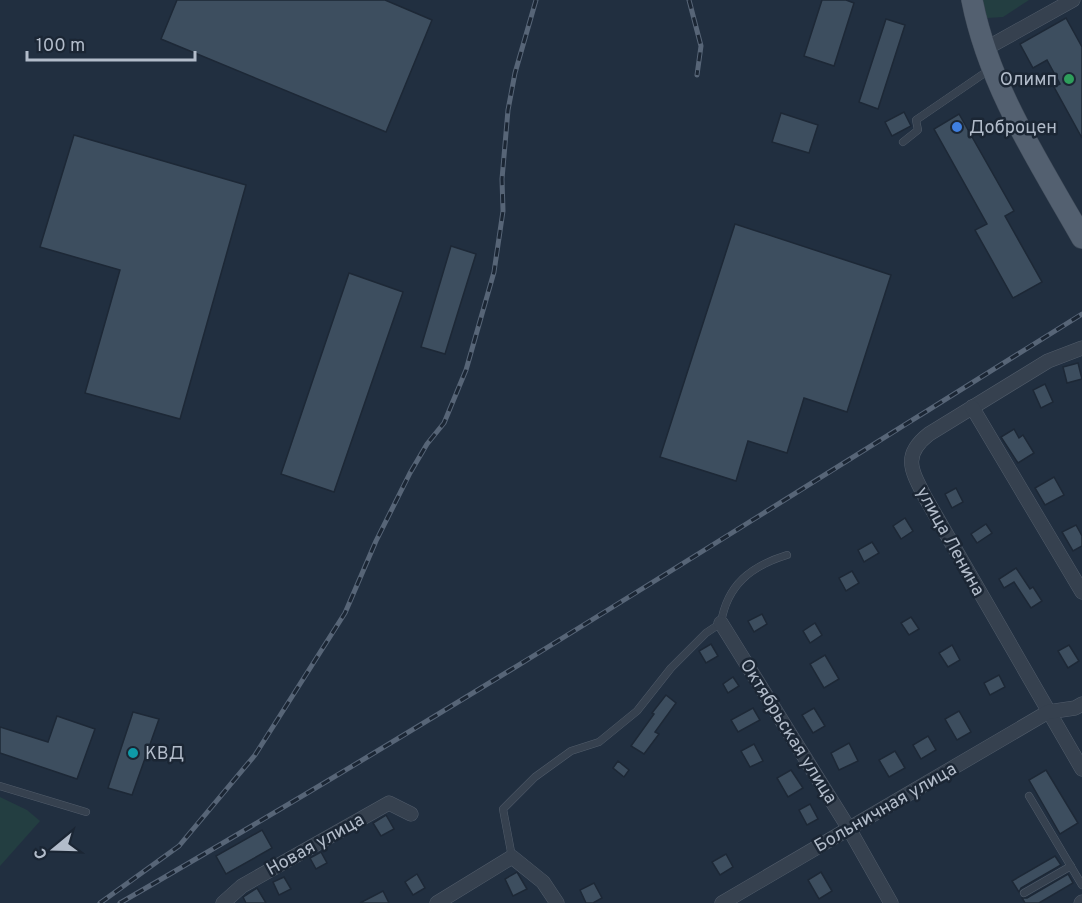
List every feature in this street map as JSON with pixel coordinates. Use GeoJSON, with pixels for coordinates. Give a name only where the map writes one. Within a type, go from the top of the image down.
{"type":"FeatureCollection","features":[{"type":"Feature","properties":{"kind":"main road"},"geometry":{"type":"LineString","coordinates":[[972,0],[988,59],[1015,120],[1082,238]]}},
{"type":"Feature","properties":{"kind":"street"},"geometry":{"type":"LineString","coordinates":[[988,59],[1073,0]]}},
{"type":"Feature","properties":{"kind":"street","name":"улица Ленина"},"geometry":{"type":"LineString","coordinates":[[1082,348],[1048,361],[929,434],[916,444],[912,455],[912,469],[925,497],[1082,769]]}},
{"type":"Feature","properties":{"kind":"street"},"geometry":{"type":"LineString","coordinates":[[972,407],[1082,592]]}},
{"type":"Feature","properties":{"kind":"street","name":"Октябрьская улица"},"geometry":{"type":"LineString","coordinates":[[722,623],[848,827],[891,903]]}},
{"type":"Feature","properties":{"kind":"street","name":"Больничная улица"},"geometry":{"type":"LineString","coordinates":[[722,903],[848,827],[1048,712],[1075,708],[1082,704]]}},
{"type":"Feature","properties":{"kind":"street","name":"Новая улица"},"geometry":{"type":"LineString","coordinates":[[223,903],[242,886],[389,802],[411,814]]}},
{"type":"Feature","properties":{"kind":"street"},"geometry":{"type":"LineString","coordinates":[[437,903],[513,857],[543,882],[557,903]]}},
{"type":"Feature","properties":{"kind":"lane"},"geometry":{"type":"LineString","coordinates":[[903,142],[918,130],[916,120],[988,59]]}},
{"type":"Feature","properties":{"kind":"lane"},"geometry":{"type":"LineString","coordinates":[[513,857],[503,809],[535,777],[571,751],[599,741],[637,711],[671,668],[706,633],[722,623],[724,606],[737,582],[767,561],[787,555]]}},
{"type":"Feature","properties":{"kind":"lane"},"geometry":{"type":"LineString","coordinates":[[0,786],[86,812]]}},
{"type":"Feature","properties":{"kind":"lane"},"geometry":{"type":"LineString","coordinates":[[1029,796],[1082,885]]}},
{"type":"Feature","properties":{"kind":"lane"},"geometry":{"type":"LineString","coordinates":[[1024,893],[1071,866]]}},
{"type":"Feature","properties":{"kind":"green space"},"geometry":{"type":"Polygon","coordinates":[[[980,0],[1029,0],[1003,17],[987,18],[980,0]]]}},
{"type":"Feature","properties":{"kind":"green space"},"geometry":{"type":"Polygon","coordinates":[[[0,797],[27,810],[40,821],[0,866],[0,797]]]}},
{"type":"Feature","properties":{"kind":"building"},"geometry":{"type":"Polygon","coordinates":[[[177,0],[385,0],[432,20],[386,132],[161,39],[177,0]]]}},
{"type":"Feature","properties":{"kind":"building"},"geometry":{"type":"Polygon","coordinates":[[[822,0],[846,0],[854,3],[834,66],[804,56],[822,0]]]}},
{"type":"Feature","properties":{"kind":"building","name":"Олимп"},"geometry":{"type":"Polygon","coordinates":[[[1066,18],[1082,47],[1082,138],[1054,87],[1060,84],[1047,60],[1033,68],[1020,44],[1066,18]]]}},
{"type":"Feature","properties":{"kind":"building"},"geometry":{"type":"Polygon","coordinates":[[[886,19],[905,25],[878,109],[859,102],[886,19]]]}},
{"type":"Feature","properties":{"kind":"building"},"geometry":{"type":"Polygon","coordinates":[[[904,112],[911,126],[892,136],[885,122],[904,112]]]}},
{"type":"Feature","properties":{"kind":"building"},"geometry":{"type":"Polygon","coordinates":[[[781,113],[818,125],[809,153],[772,142],[781,113]]]}},
{"type":"Feature","properties":{"kind":"building"},"geometry":{"type":"Polygon","coordinates":[[[959,114],[1014,211],[1005,216],[1042,282],[1013,298],[975,230],[987,224],[934,129],[959,114]]]}},
{"type":"Feature","properties":{"kind":"building"},"geometry":{"type":"Polygon","coordinates":[[[74,135],[246,185],[180,419],[85,393],[120,270],[40,247],[74,135]]]}},
{"type":"Feature","properties":{"kind":"building"},"geometry":{"type":"Polygon","coordinates":[[[735,224],[891,275],[847,412],[804,398],[787,453],[748,441],[736,481],[660,457],[735,224]]]}},
{"type":"Feature","properties":{"kind":"building"},"geometry":{"type":"Polygon","coordinates":[[[451,246],[476,254],[445,354],[421,347],[451,246]]]}},
{"type":"Feature","properties":{"kind":"building"},"geometry":{"type":"Polygon","coordinates":[[[349,273],[403,292],[334,492],[281,474],[349,273]]]}},
{"type":"Feature","properties":{"kind":"building"},"geometry":{"type":"Polygon","coordinates":[[[1078,363],[1082,379],[1067,383],[1063,367],[1078,363]]]}},
{"type":"Feature","properties":{"kind":"building"},"geometry":{"type":"Polygon","coordinates":[[[1045,384],[1053,402],[1041,408],[1033,390],[1045,384]]]}},
{"type":"Feature","properties":{"kind":"building"},"geometry":{"type":"Polygon","coordinates":[[[1014,429],[1019,438],[1023,435],[1034,453],[1018,463],[1001,437],[1014,429]]]}},
{"type":"Feature","properties":{"kind":"building"},"geometry":{"type":"Polygon","coordinates":[[[1054,477],[1064,495],[1045,505],[1035,488],[1054,477]]]}},
{"type":"Feature","properties":{"kind":"building"},"geometry":{"type":"Polygon","coordinates":[[[956,488],[963,502],[952,508],[945,494],[956,488]]]}},
{"type":"Feature","properties":{"kind":"building"},"geometry":{"type":"Polygon","coordinates":[[[905,518],[913,531],[901,539],[893,526],[905,518]]]}},
{"type":"Feature","properties":{"kind":"building"},"geometry":{"type":"Polygon","coordinates":[[[986,524],[992,533],[977,543],[971,534],[986,524]]]}},
{"type":"Feature","properties":{"kind":"building"},"geometry":{"type":"Polygon","coordinates":[[[1076,525],[1082,536],[1082,546],[1073,551],[1062,532],[1076,525]]]}},
{"type":"Feature","properties":{"kind":"building"},"geometry":{"type":"Polygon","coordinates":[[[872,542],[879,553],[864,562],[858,550],[872,542]]]}},
{"type":"Feature","properties":{"kind":"building"},"geometry":{"type":"Polygon","coordinates":[[[1016,568],[1030,589],[1033,587],[1042,601],[1031,608],[1014,582],[1004,588],[999,579],[1016,568]]]}},
{"type":"Feature","properties":{"kind":"building"},"geometry":{"type":"Polygon","coordinates":[[[852,571],[859,583],[846,591],[839,578],[852,571]]]}},
{"type":"Feature","properties":{"kind":"building"},"geometry":{"type":"Polygon","coordinates":[[[762,614],[767,624],[754,632],[748,621],[762,614]]]}},
{"type":"Feature","properties":{"kind":"building"},"geometry":{"type":"Polygon","coordinates":[[[911,617],[919,629],[909,635],[901,623],[911,617]]]}},
{"type":"Feature","properties":{"kind":"building"},"geometry":{"type":"Polygon","coordinates":[[[815,623],[822,635],[810,643],[803,631],[815,623]]]}},
{"type":"Feature","properties":{"kind":"building"},"geometry":{"type":"Polygon","coordinates":[[[711,644],[718,656],[706,663],[699,651],[711,644]]]}},
{"type":"Feature","properties":{"kind":"building"},"geometry":{"type":"Polygon","coordinates":[[[952,645],[960,660],[948,667],[939,653],[952,645]]]}},
{"type":"Feature","properties":{"kind":"building"},"geometry":{"type":"Polygon","coordinates":[[[1069,645],[1079,661],[1068,668],[1058,651],[1069,645]]]}},
{"type":"Feature","properties":{"kind":"building"},"geometry":{"type":"Polygon","coordinates":[[[825,655],[839,679],[824,688],[810,664],[825,655]]]}},
{"type":"Feature","properties":{"kind":"building"},"geometry":{"type":"Polygon","coordinates":[[[999,675],[1005,687],[990,695],[984,683],[999,675]]]}},
{"type":"Feature","properties":{"kind":"building"},"geometry":{"type":"Polygon","coordinates":[[[733,677],[739,686],[728,693],[723,684],[733,677]]]}},
{"type":"Feature","properties":{"kind":"building"},"geometry":{"type":"Polygon","coordinates":[[[666,695],[676,703],[655,732],[659,734],[644,754],[631,746],[666,695]]]}},
{"type":"Feature","properties":{"kind":"building"},"geometry":{"type":"Polygon","coordinates":[[[753,708],[760,720],[738,732],[731,720],[753,708]]]}},
{"type":"Feature","properties":{"kind":"building"},"geometry":{"type":"Polygon","coordinates":[[[814,708],[825,726],[813,733],[802,715],[814,708]]]}},
{"type":"Feature","properties":{"kind":"building"},"geometry":{"type":"Polygon","coordinates":[[[959,711],[971,732],[957,740],[945,719],[959,711]]]}},
{"type":"Feature","properties":{"kind":"building","name":"КВД"},"geometry":{"type":"Polygon","coordinates":[[[133,712],[159,719],[132,795],[108,788],[133,712]]]}},
{"type":"Feature","properties":{"kind":"building"},"geometry":{"type":"Polygon","coordinates":[[[57,716],[95,729],[77,779],[0,753],[0,727],[48,742],[57,716]]]}},
{"type":"Feature","properties":{"kind":"building"},"geometry":{"type":"Polygon","coordinates":[[[928,736],[936,750],[921,759],[913,745],[928,736]]]}},
{"type":"Feature","properties":{"kind":"building"},"geometry":{"type":"Polygon","coordinates":[[[849,743],[858,761],[839,770],[831,753],[849,743]]]}},
{"type":"Feature","properties":{"kind":"building"},"geometry":{"type":"Polygon","coordinates":[[[754,744],[763,761],[750,767],[741,751],[754,744]]]}},
{"type":"Feature","properties":{"kind":"building"},"geometry":{"type":"Polygon","coordinates":[[[895,751],[905,768],[889,777],[879,760],[895,751]]]}},
{"type":"Feature","properties":{"kind":"building"},"geometry":{"type":"Polygon","coordinates":[[[618,761],[629,770],[624,777],[613,768],[618,761]]]}},
{"type":"Feature","properties":{"kind":"building"},"geometry":{"type":"Polygon","coordinates":[[[791,770],[803,788],[788,797],[777,778],[791,770]]]}},
{"type":"Feature","properties":{"kind":"building"},"geometry":{"type":"Polygon","coordinates":[[[1046,770],[1078,823],[1060,834],[1029,780],[1046,770]]]}},
{"type":"Feature","properties":{"kind":"building"},"geometry":{"type":"Polygon","coordinates":[[[810,804],[818,819],[807,825],[799,810],[810,804]]]}},
{"type":"Feature","properties":{"kind":"building"},"geometry":{"type":"Polygon","coordinates":[[[386,815],[394,829],[381,836],[373,823],[386,815]]]}},
{"type":"Feature","properties":{"kind":"building"},"geometry":{"type":"Polygon","coordinates":[[[262,830],[272,848],[226,874],[216,856],[262,830]]]}},
{"type":"Feature","properties":{"kind":"building"},"geometry":{"type":"Polygon","coordinates":[[[321,852],[327,863],[316,869],[310,858],[321,852]]]}},
{"type":"Feature","properties":{"kind":"building"},"geometry":{"type":"Polygon","coordinates":[[[726,854],[733,867],[720,875],[712,862],[726,854]]]}},
{"type":"Feature","properties":{"kind":"building"},"geometry":{"type":"Polygon","coordinates":[[[1055,856],[1061,865],[1021,888],[1019,892],[1012,881],[1055,856]]]}},
{"type":"Feature","properties":{"kind":"building"},"geometry":{"type":"Polygon","coordinates":[[[517,872],[527,889],[513,896],[505,879],[517,872]]]}},
{"type":"Feature","properties":{"kind":"building"},"geometry":{"type":"Polygon","coordinates":[[[821,872],[832,891],[819,899],[808,880],[821,872]]]}},
{"type":"Feature","properties":{"kind":"building"},"geometry":{"type":"Polygon","coordinates":[[[417,874],[425,888],[413,895],[405,882],[417,874]]]}},
{"type":"Feature","properties":{"kind":"building"},"geometry":{"type":"Polygon","coordinates":[[[1068,874],[1073,883],[1039,903],[1025,903],[1022,898],[1027,898],[1068,874]]]}},
{"type":"Feature","properties":{"kind":"building"},"geometry":{"type":"Polygon","coordinates":[[[284,877],[291,889],[279,895],[273,882],[284,877]]]}},
{"type":"Feature","properties":{"kind":"building"},"geometry":{"type":"Polygon","coordinates":[[[594,883],[602,898],[593,903],[586,903],[580,890],[594,883]]]}},
{"type":"Feature","properties":{"kind":"building"},"geometry":{"type":"Polygon","coordinates":[[[257,888],[266,903],[246,903],[243,897],[257,888]]]}},
{"type":"Feature","properties":{"kind":"building"},"geometry":{"type":"Polygon","coordinates":[[[383,891],[389,903],[360,903],[383,891]]]}},
{"type":"Feature","properties":{"kind":"railway"},"geometry":{"type":"LineString","coordinates":[[100,903],[179,846],[255,755],[345,613],[376,541],[410,473],[427,444],[444,423],[466,370],[494,272],[503,211],[502,179],[508,110],[515,73],[536,0]]}},
{"type":"Feature","properties":{"kind":"railway"},"geometry":{"type":"LineString","coordinates":[[689,0],[701,46],[697,75]]}},
{"type":"Feature","properties":{"kind":"railway"},"geometry":{"type":"LineString","coordinates":[[120,903],[484,686],[1082,314]]}},
{"type":"Feature","properties":{"kind":"place","name":"Олимп"},"geometry":{"type":"Point","coordinates":[1069,79]}},
{"type":"Feature","properties":{"kind":"place","name":"Доброцен"},"geometry":{"type":"Point","coordinates":[957,127]}},
{"type":"Feature","properties":{"kind":"place","name":"КВД"},"geometry":{"type":"Point","coordinates":[133,753]}}]}
